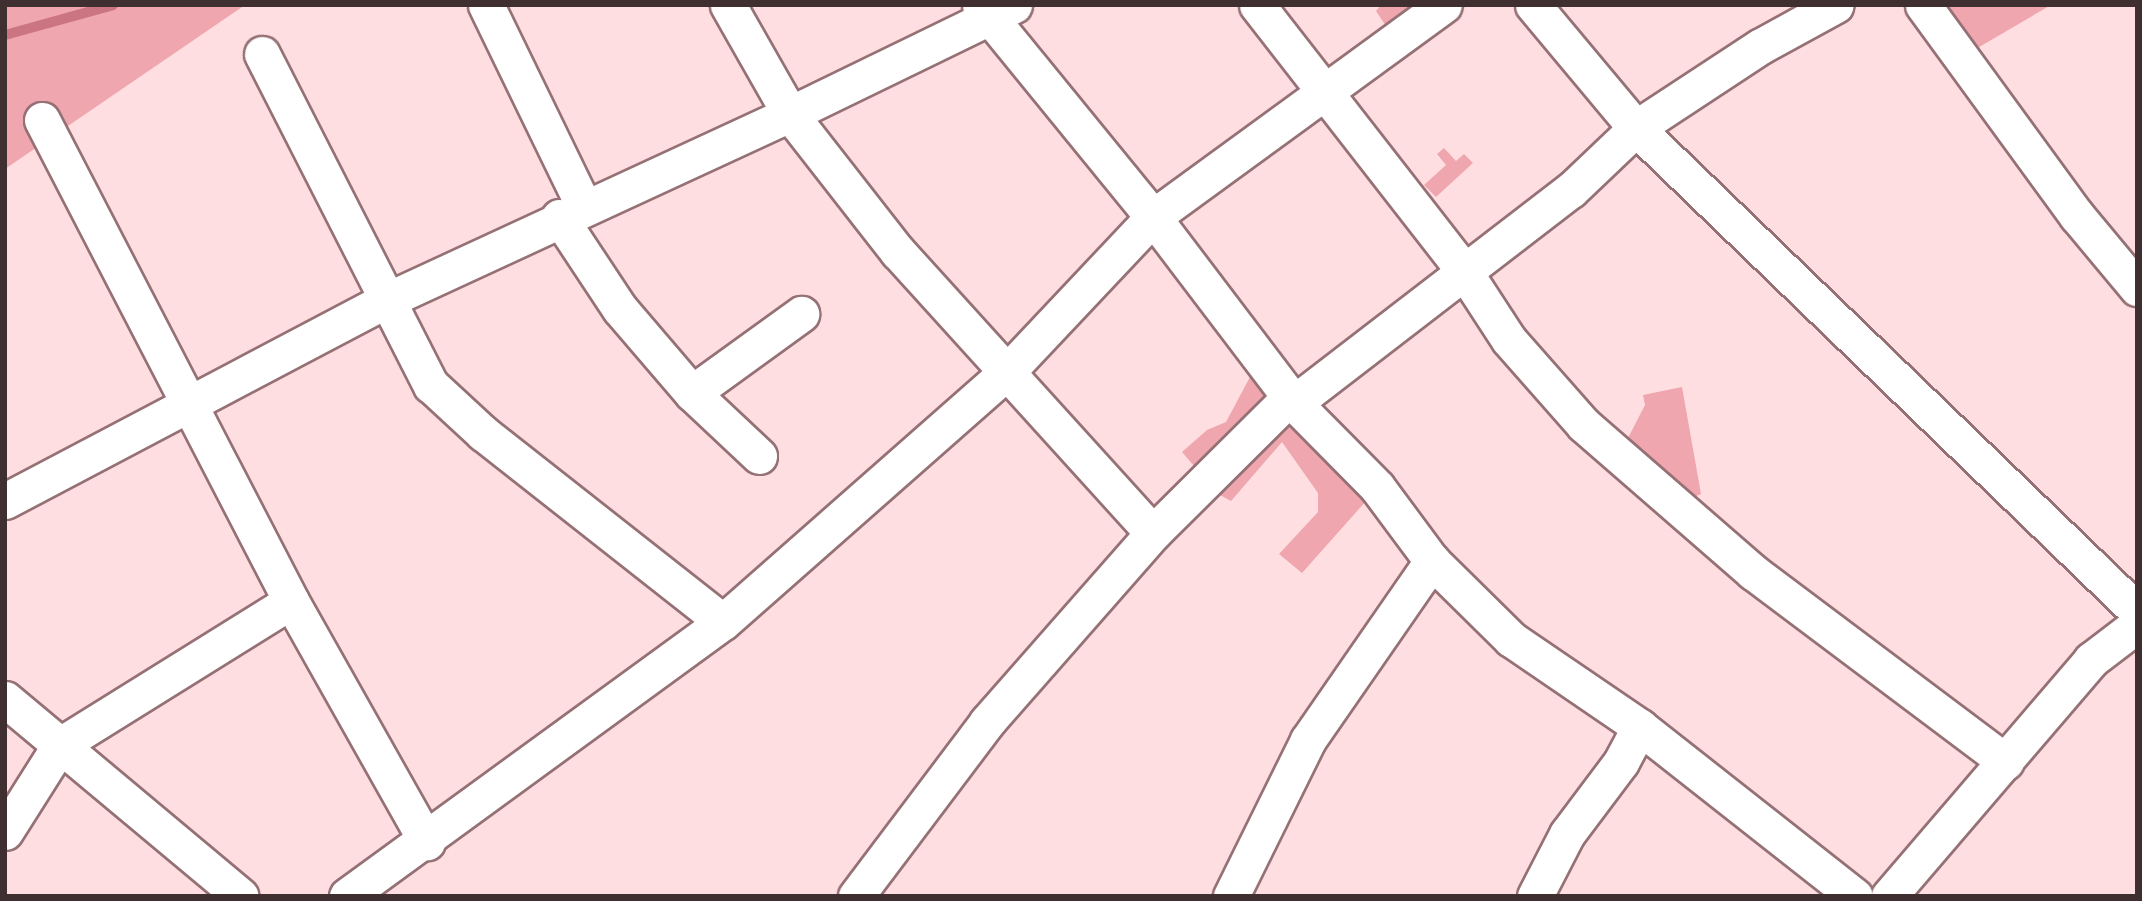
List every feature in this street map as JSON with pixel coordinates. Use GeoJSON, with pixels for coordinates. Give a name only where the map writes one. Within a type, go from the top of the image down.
{"type":"FeatureCollection","features":[{"type":"Feature","properties":{"kind":"street"},"geometry":{"type":"LineString","coordinates":[[486,5],[571,212],[620,309],[692,393],[759,456]]}},
{"type":"Feature","properties":{"kind":"street"},"geometry":{"type":"LineString","coordinates":[[729,5],[790,114],[898,252],[1153,533]]}},
{"type":"Feature","properties":{"kind":"street"},"geometry":{"type":"LineString","coordinates":[[1257,5],[1464,271],[1508,341],[1584,425],[1753,572],[2006,762]]}},
{"type":"Feature","properties":{"kind":"street"},"geometry":{"type":"LineString","coordinates":[[347,896],[427,842],[723,622],[1007,372],[1153,217],[1444,5]]}},
{"type":"Feature","properties":{"kind":"street"},"geometry":{"type":"LineString","coordinates":[[1533,5],[1636,128],[2137,611]]}},
{"type":"Feature","properties":{"kind":"street"},"geometry":{"type":"LineString","coordinates":[[856,896],[987,722],[1153,533],[1282,405],[1294,403],[1572,190],[1636,128],[1761,47],[1836,5]]}},
{"type":"Feature","properties":{"kind":"street"},"geometry":{"type":"LineString","coordinates":[[1923,5],[2077,216],[2137,288]]}},
{"type":"Feature","properties":{"kind":"street"},"geometry":{"type":"LineString","coordinates":[[5,501],[385,301],[571,212],[790,114],[994,10],[1294,403],[1377,488],[1432,561],[1511,639],[1640,727],[1855,896]]}},
{"type":"Feature","properties":{"kind":"street"},"geometry":{"type":"LineString","coordinates":[[262,54],[385,301],[431,385],[483,433],[723,622]]}},
{"type":"Feature","properties":{"kind":"street"},"geometry":{"type":"LineString","coordinates":[[42,120],[188,407],[291,601],[427,842]]}},
{"type":"Feature","properties":{"kind":"street"},"geometry":{"type":"LineString","coordinates":[[692,393],[801,314]]}},
{"type":"Feature","properties":{"kind":"street"},"geometry":{"type":"LineString","coordinates":[[1231,896],[1308,740],[1432,561]]}},
{"type":"Feature","properties":{"kind":"street"},"geometry":{"type":"LineString","coordinates":[[5,832],[60,745],[291,601]]}},
{"type":"Feature","properties":{"kind":"street"},"geometry":{"type":"LineString","coordinates":[[1889,896],[2091,660],[2137,625]]}},
{"type":"Feature","properties":{"kind":"street"},"geometry":{"type":"LineString","coordinates":[[5,699],[234,894]]}},
{"type":"Feature","properties":{"kind":"street"},"geometry":{"type":"LineString","coordinates":[[1535,896],[1567,834],[1620,762],[1640,727]]}},
{"type":"Feature","properties":{"kind":"shaded area"},"geometry":{"type":"Polygon","coordinates":[[[5,5],[245,5],[5,169],[5,5]]]}},
{"type":"Feature","properties":{"kind":"shaded area"},"geometry":{"type":"Polygon","coordinates":[[[1381,5],[1426,5],[1390,32],[1376,11],[1381,5]]]}},
{"type":"Feature","properties":{"kind":"shaded area"},"geometry":{"type":"Polygon","coordinates":[[[1940,5],[2051,5],[1969,53],[1940,5]]]}},
{"type":"Feature","properties":{"kind":"shaded area"},"geometry":{"type":"Polygon","coordinates":[[[1444,148],[1456,161],[1464,154],[1473,163],[1436,197],[1424,185],[1446,165],[1437,154],[1444,148]]]}},
{"type":"Feature","properties":{"kind":"shaded area"},"geometry":{"type":"Polygon","coordinates":[[[1250,377],[1279,393],[1228,453],[1194,466],[1182,452],[1207,430],[1226,422],[1250,377]]]}},
{"type":"Feature","properties":{"kind":"shaded area"},"geometry":{"type":"Polygon","coordinates":[[[1682,387],[1701,494],[1680,503],[1660,487],[1628,438],[1645,405],[1643,395],[1682,387]]]}},
{"type":"Feature","properties":{"kind":"shaded area"},"geometry":{"type":"Polygon","coordinates":[[[1294,406],[1374,492],[1302,573],[1279,554],[1318,512],[1318,493],[1282,442],[1231,501],[1209,489],[1294,406]]]}},
{"type":"Feature","properties":{"kind":"waterway"},"geometry":{"type":"LineString","coordinates":[[5,35],[113,5]]}}]}
